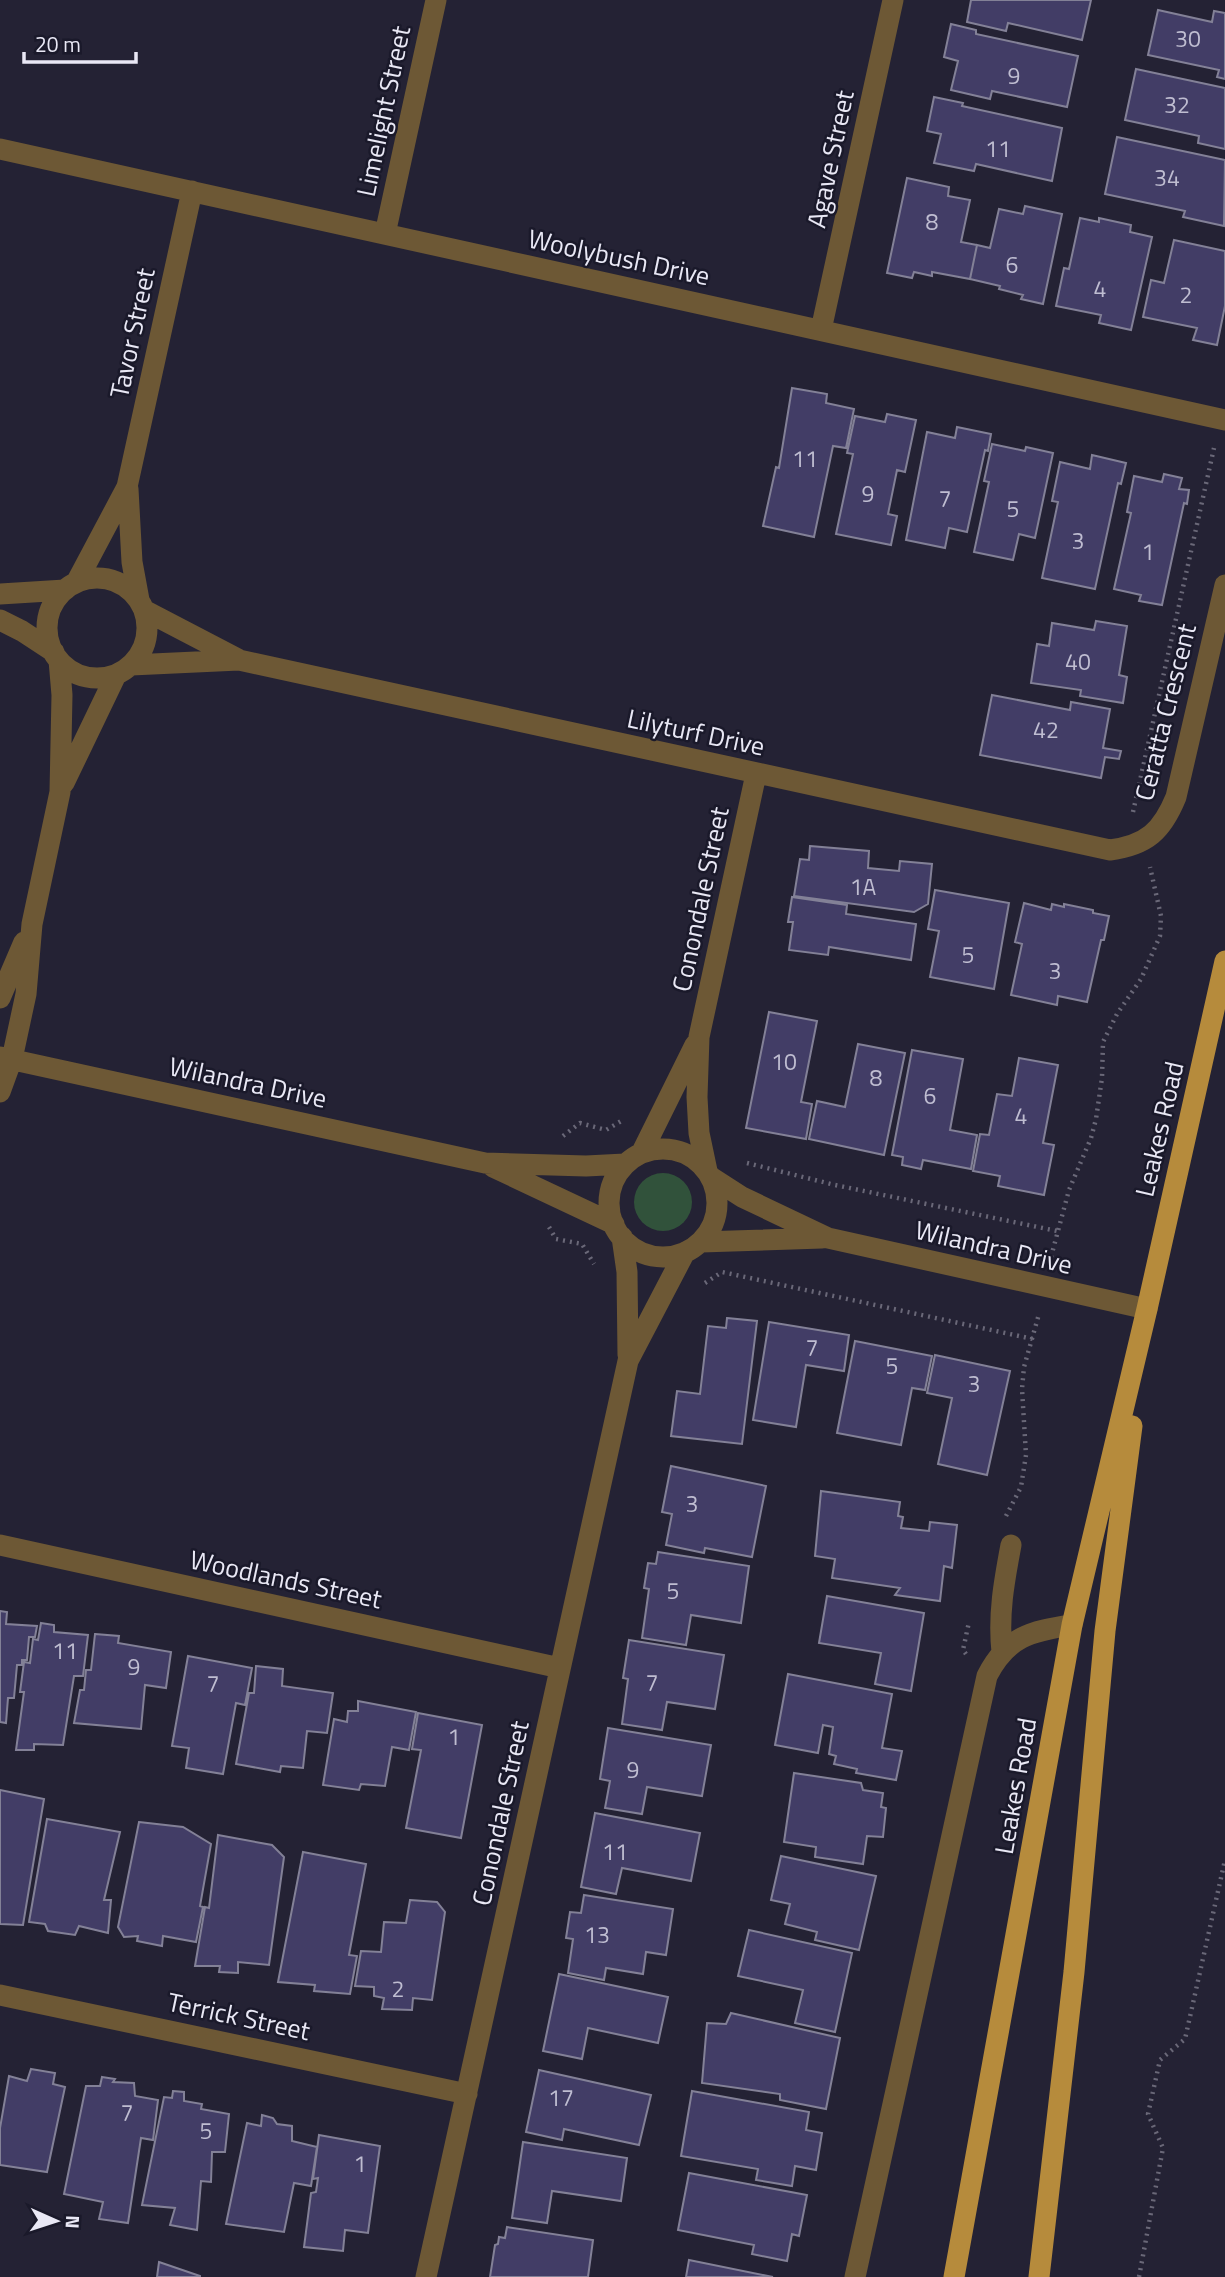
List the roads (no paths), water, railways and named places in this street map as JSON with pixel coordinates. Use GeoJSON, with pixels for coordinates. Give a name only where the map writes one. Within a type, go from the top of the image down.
{"type":"FeatureCollection","features":[{"type":"Feature","properties":{"kind":"main road","name":"Leakes Road"},"geometry":{"type":"LineString","coordinates":[[954,2277],[1072,1625],[1147,1310],[1225,961]]}},
{"type":"Feature","properties":{"kind":"main road","name":"Leakes Road"},"geometry":{"type":"LineString","coordinates":[[1039,2277],[1074,1972],[1105,1631],[1147,1310]]}},
{"type":"Feature","properties":{"kind":"street","name":"Limelight Street"},"geometry":{"type":"LineString","coordinates":[[385,234],[436,0]]}},
{"type":"Feature","properties":{"kind":"street","name":"Agave Street"},"geometry":{"type":"LineString","coordinates":[[821,330],[893,0]]}},
{"type":"Feature","properties":{"kind":"street","name":"Woolybush Drive"},"geometry":{"type":"LineString","coordinates":[[0,149],[1223,419]]}},
{"type":"Feature","properties":{"kind":"street","name":"Tavor Street"},"geometry":{"type":"LineString","coordinates":[[141,605],[132,562],[127,486],[192,191]]}},
{"type":"Feature","properties":{"kind":"street","name":"Tavor Street"},"geometry":{"type":"LineString","coordinates":[[71,587],[127,486]]}},
{"type":"Feature","properties":{"kind":"street"},"geometry":{"type":"LineString","coordinates":[[0,1092],[6,1058],[26,994],[32,924],[60,792],[62,695],[56,656],[49,639],[50,612],[56,600],[71,587],[89,579],[103,578],[117,582],[129,590],[141,605],[147,625],[145,640],[141,653],[123,670],[82,742],[60,792]]}},
{"type":"Feature","properties":{"kind":"street","name":"Ceratta Crescent"},"geometry":{"type":"LineString","coordinates":[[1141,843],[1167,818],[1176,797],[1225,585]]}},
{"type":"Feature","properties":{"kind":"street"},"geometry":{"type":"LineString","coordinates":[[0,594],[71,587]]}},
{"type":"Feature","properties":{"kind":"street","name":"Lilyturf Drive"},"geometry":{"type":"LineString","coordinates":[[141,605],[239,660],[1091,847],[1110,850],[1141,843]]}},
{"type":"Feature","properties":{"kind":"street"},"geometry":{"type":"LineString","coordinates":[[0,620],[22,631],[79,675],[91,678],[123,670]]}},
{"type":"Feature","properties":{"kind":"street","name":"Lilyturf Drive"},"geometry":{"type":"LineString","coordinates":[[123,670],[239,660]]}},
{"type":"Feature","properties":{"kind":"street","name":"Conondale Street"},"geometry":{"type":"LineString","coordinates":[[709,1174],[699,1133],[699,1037],[757,774]]}},
{"type":"Feature","properties":{"kind":"street"},"geometry":{"type":"LineString","coordinates":[[0,998],[32,924]]}},
{"type":"Feature","properties":{"kind":"street","name":"Conondale Street"},"geometry":{"type":"LineString","coordinates":[[634,1158],[657,1124],[699,1037]]}},
{"type":"Feature","properties":{"kind":"street","name":"Wilandra Drive"},"geometry":{"type":"LineString","coordinates":[[6,1058],[485,1163],[586,1166],[634,1158]]}},
{"type":"Feature","properties":{"kind":"street"},"geometry":{"type":"LineString","coordinates":[[670,1149],[691,1156],[709,1174],[716,1190],[715,1218],[710,1231],[693,1247],[657,1257],[632,1247],[618,1231],[609,1199],[612,1186],[634,1158],[670,1149]]}},
{"type":"Feature","properties":{"kind":"street","name":"Wilandra Drive"},"geometry":{"type":"LineString","coordinates":[[485,1163],[618,1231]]}},
{"type":"Feature","properties":{"kind":"street","name":"Wilandra Drive"},"geometry":{"type":"LineString","coordinates":[[709,1174],[742,1197],[828,1238],[1147,1310]]}},
{"type":"Feature","properties":{"kind":"street","name":"Conondale Street"},"geometry":{"type":"LineString","coordinates":[[426,2277],[628,1361],[627,1272],[618,1231]]}},
{"type":"Feature","properties":{"kind":"street","name":"Wilandra Drive"},"geometry":{"type":"LineString","coordinates":[[693,1247],[828,1238]]}},
{"type":"Feature","properties":{"kind":"street","name":"Conondale Street"},"geometry":{"type":"LineString","coordinates":[[628,1361],[668,1282],[693,1247]]}},
{"type":"Feature","properties":{"kind":"street","name":"Woodlands Street"},"geometry":{"type":"LineString","coordinates":[[0,1545],[560,1668]]}},
{"type":"Feature","properties":{"kind":"street"},"geometry":{"type":"LineString","coordinates":[[1002,1652],[999,1625],[1001,1596],[1011,1545]]}},
{"type":"Feature","properties":{"kind":"street"},"geometry":{"type":"LineString","coordinates":[[1002,1652],[1022,1636],[1040,1629],[1072,1625]]}},
{"type":"Feature","properties":{"kind":"street","name":"Leakes Road"},"geometry":{"type":"LineString","coordinates":[[855,2277],[987,1676],[1002,1652]]}},
{"type":"Feature","properties":{"kind":"street","name":"Terrick Street"},"geometry":{"type":"LineString","coordinates":[[0,1994],[467,2094]]}}]}
